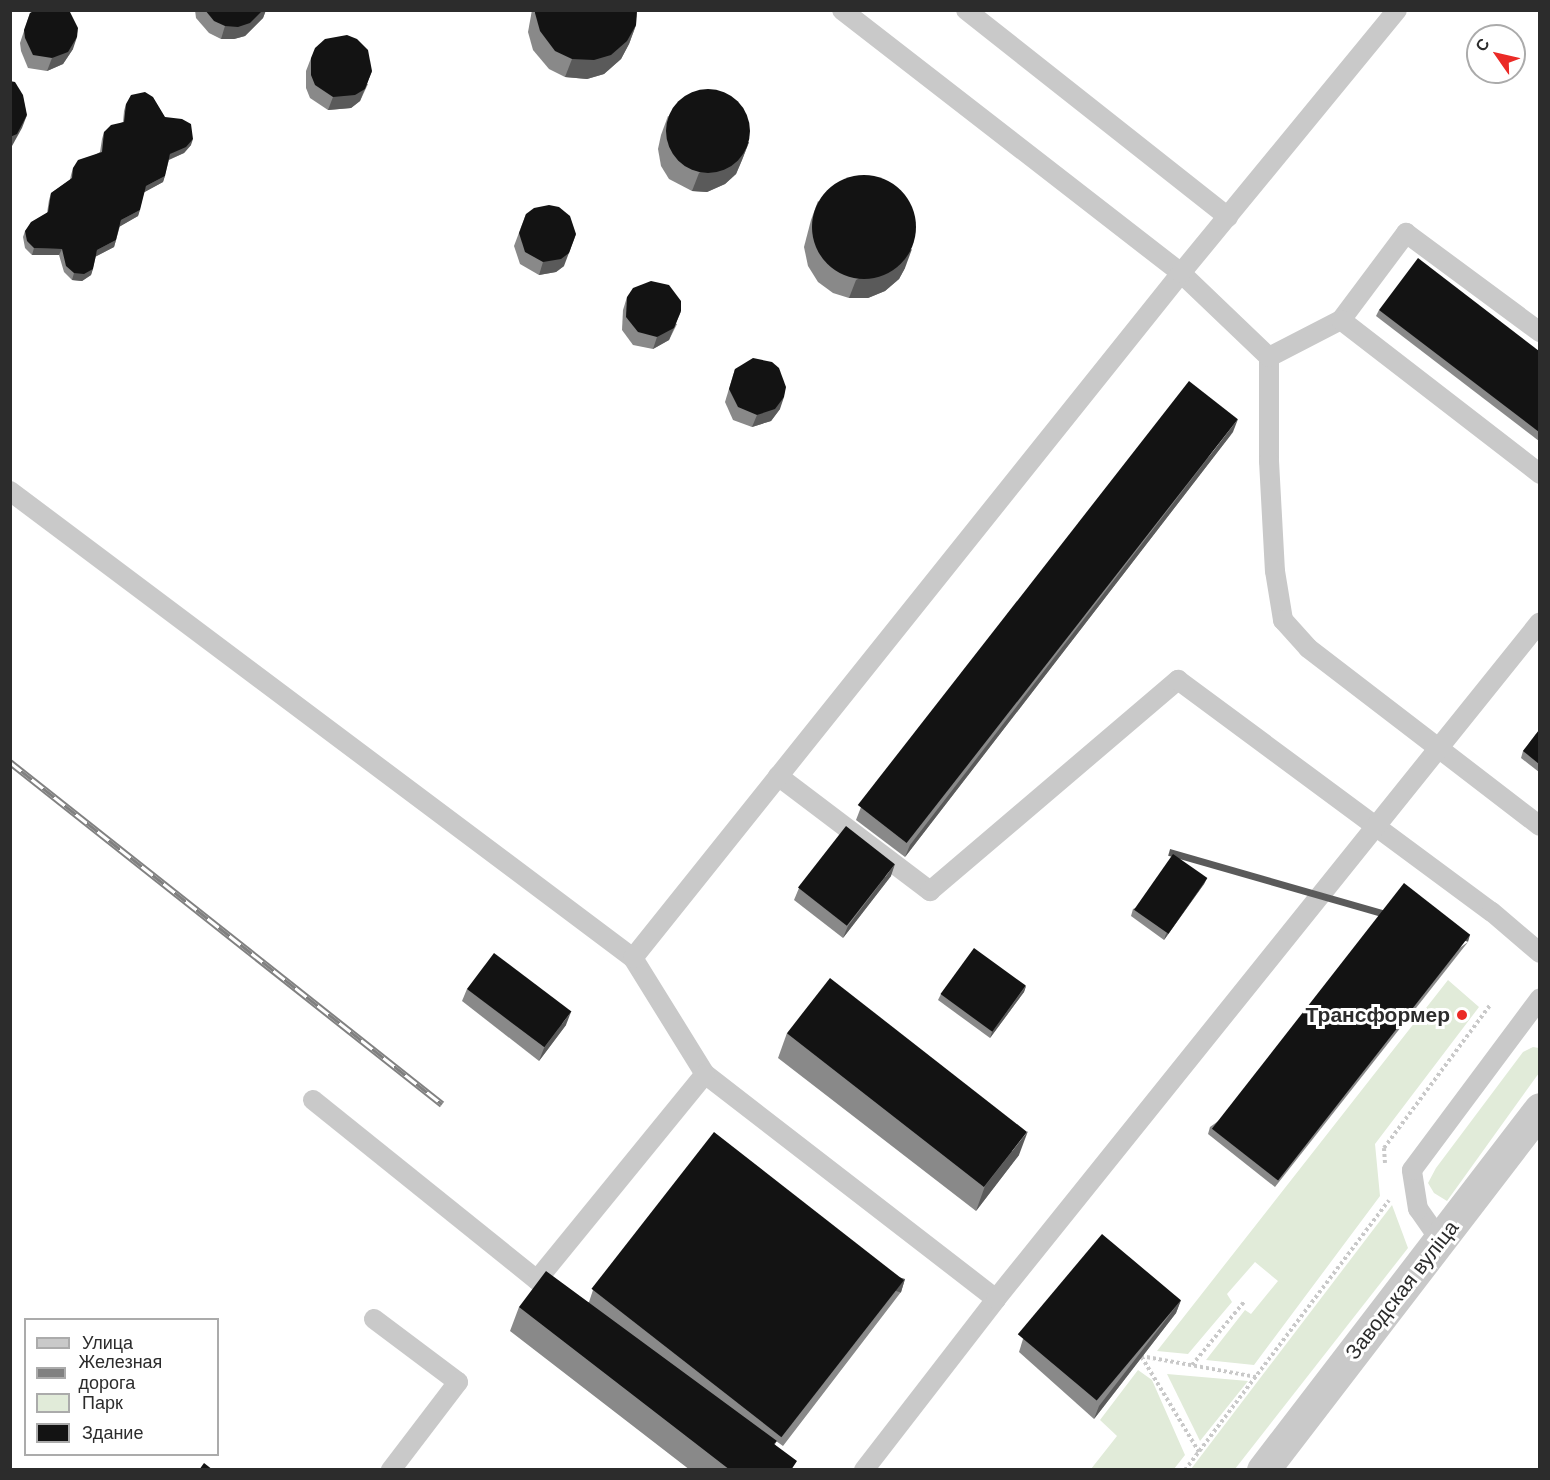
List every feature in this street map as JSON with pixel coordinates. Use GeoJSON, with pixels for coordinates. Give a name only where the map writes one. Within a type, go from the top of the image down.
{"type":"FeatureCollection","features":[{"type":"Feature","properties":{"kind":"street","name":"Заводская вуліца"},"geometry":{"type":"LineString","coordinates":[[1263,1470],[1539,1109]]}},
{"type":"Feature","properties":{"kind":"lane"},"geometry":{"type":"LineString","coordinates":[[842,10],[1181,273],[1269,357],[1269,461],[1275,571],[1283,621],[1308,648],[1539,826]]}},
{"type":"Feature","properties":{"kind":"lane"},"geometry":{"type":"LineString","coordinates":[[966,10],[1228,217]]}},
{"type":"Feature","properties":{"kind":"lane"},"geometry":{"type":"LineString","coordinates":[[633,958],[1181,273],[1398,10]]}},
{"type":"Feature","properties":{"kind":"lane"},"geometry":{"type":"LineString","coordinates":[[1269,357],[1341,320],[1406,233],[1539,332]]}},
{"type":"Feature","properties":{"kind":"lane"},"geometry":{"type":"LineString","coordinates":[[1341,320],[1539,474]]}},
{"type":"Feature","properties":{"kind":"lane"},"geometry":{"type":"LineString","coordinates":[[10,492],[633,958],[705,1074],[996,1299]]}},
{"type":"Feature","properties":{"kind":"lane"},"geometry":{"type":"LineString","coordinates":[[864,1470],[996,1299],[1539,622]]}},
{"type":"Feature","properties":{"kind":"lane"},"geometry":{"type":"LineString","coordinates":[[778,776],[930,891],[1178,680],[1492,912],[1539,954]]}},
{"type":"Feature","properties":{"kind":"lane"},"geometry":{"type":"LineString","coordinates":[[1440,1240],[1418,1209],[1412,1170],[1539,998]]}},
{"type":"Feature","properties":{"kind":"lane"},"geometry":{"type":"LineString","coordinates":[[537,1280],[705,1074]]}},
{"type":"Feature","properties":{"kind":"lane"},"geometry":{"type":"LineString","coordinates":[[313,1100],[575,1308]]}},
{"type":"Feature","properties":{"kind":"lane"},"geometry":{"type":"LineString","coordinates":[[374,1319],[458,1382],[391,1470]]}},
{"type":"Feature","properties":{"kind":"path"},"geometry":{"type":"LineString","coordinates":[[1386,1169],[1384,1148],[1491,1004]]}},
{"type":"Feature","properties":{"kind":"path"},"geometry":{"type":"LineString","coordinates":[[1185,1470],[1389,1200],[1388,1189]]}},
{"type":"Feature","properties":{"kind":"path"},"geometry":{"type":"LineString","coordinates":[[1191,1365],[1244,1302]]}},
{"type":"Feature","properties":{"kind":"path"},"geometry":{"type":"LineString","coordinates":[[1199,1452],[1141,1356],[1257,1377]]}},
{"type":"Feature","properties":{"kind":"green space"},"geometry":{"type":"Polygon","coordinates":[[[1448,980],[1479,1007],[1375,1144],[1380,1196],[1254,1365],[1206,1360],[1245,1310],[1251,1314],[1278,1281],[1255,1262],[1227,1294],[1232,1302],[1188,1354],[1157,1351],[1448,980]]]}},
{"type":"Feature","properties":{"kind":"green space"},"geometry":{"type":"Polygon","coordinates":[[[1533,1047],[1539,1048],[1539,1073],[1447,1201],[1434,1193],[1428,1183],[1436,1168],[1523,1052],[1533,1047]]]}},
{"type":"Feature","properties":{"kind":"green space"},"geometry":{"type":"Polygon","coordinates":[[[1392,1205],[1408,1248],[1235,1469],[1191,1469],[1392,1205]]]}},
{"type":"Feature","properties":{"kind":"green space"},"geometry":{"type":"Polygon","coordinates":[[[1138,1370],[1152,1380],[1185,1455],[1174,1469],[1091,1469],[1117,1436],[1100,1420],[1138,1370]]]}},
{"type":"Feature","properties":{"kind":"green space"},"geometry":{"type":"Polygon","coordinates":[[[1167,1374],[1248,1381],[1200,1441],[1167,1374]]]}},
{"type":"Feature","properties":{"kind":"building"},"geometry":{"type":"Polygon","coordinates":[[[35,10],[69,10],[78,28],[77,37],[68,52],[52,58],[33,55],[24,30],[30,13],[35,10]]]}},
{"type":"Feature","properties":{"kind":"building"},"geometry":{"type":"Polygon","coordinates":[[[205,10],[263,10],[250,23],[238,27],[225,26],[214,21],[205,10]]]}},
{"type":"Feature","properties":{"kind":"building"},"geometry":{"type":"Polygon","coordinates":[[[535,10],[637,10],[636,25],[627,41],[611,55],[594,60],[572,59],[555,51],[540,31],[535,10]]]}},
{"type":"Feature","properties":{"kind":"building"},"geometry":{"type":"Polygon","coordinates":[[[347,35],[357,39],[368,50],[372,71],[365,89],[355,95],[333,97],[315,85],[311,75],[311,58],[315,48],[325,39],[347,35]]]}},
{"type":"Feature","properties":{"kind":"building"},"geometry":{"type":"Polygon","coordinates":[[[10,81],[15,82],[23,95],[27,115],[17,134],[10,137],[10,81]]]}},
{"type":"Feature","properties":{"kind":"building"},"geometry":{"type":"Polygon","coordinates":[[[708,89],[724,92],[738,101],[747,115],[750,131],[747,147],[738,161],[724,170],[708,173],[692,170],[678,161],[669,147],[666,131],[669,115],[678,101],[692,92],[708,89]]]}},
{"type":"Feature","properties":{"kind":"building"},"geometry":{"type":"Polygon","coordinates":[[[145,92],[153,97],[165,117],[182,119],[191,124],[193,139],[186,147],[170,154],[165,176],[146,186],[140,210],[121,220],[116,240],[97,250],[93,269],[84,274],[74,273],[66,266],[62,249],[34,248],[27,241],[25,231],[31,222],[48,212],[51,193],[72,178],[73,168],[78,160],[102,152],[104,132],[111,125],[124,122],[126,104],[131,95],[145,92]]]}},
{"type":"Feature","properties":{"kind":"building"},"geometry":{"type":"Polygon","coordinates":[[[864,175],[884,179],[901,190],[912,207],[916,227],[912,247],[901,264],[884,275],[864,279],[844,275],[827,264],[816,247],[812,227],[816,207],[827,190],[844,179],[864,175]]]}},
{"type":"Feature","properties":{"kind":"building"},"geometry":{"type":"Polygon","coordinates":[[[549,205],[559,207],[570,216],[576,234],[569,253],[561,259],[543,262],[525,252],[519,233],[526,214],[534,208],[549,205]]]}},
{"type":"Feature","properties":{"kind":"building"},"geometry":{"type":"Polygon","coordinates":[[[1418,258],[1539,351],[1539,432],[1379,310],[1418,258]]]}},
{"type":"Feature","properties":{"kind":"building"},"geometry":{"type":"Polygon","coordinates":[[[651,281],[669,285],[681,301],[681,311],[674,328],[657,337],[638,332],[626,317],[627,297],[633,288],[651,281]]]}},
{"type":"Feature","properties":{"kind":"building"},"geometry":{"type":"Polygon","coordinates":[[[753,358],[772,362],[779,368],[786,387],[784,397],[775,409],[757,415],[738,407],[729,389],[735,369],[753,358]]]}},
{"type":"Feature","properties":{"kind":"building"},"geometry":{"type":"Polygon","coordinates":[[[1189,381],[1238,419],[907,843],[858,805],[1189,381]]]}},
{"type":"Feature","properties":{"kind":"building"},"geometry":{"type":"Polygon","coordinates":[[[1539,730],[1539,764],[1523,751],[1539,730]]]}},
{"type":"Feature","properties":{"kind":"building"},"geometry":{"type":"Polygon","coordinates":[[[846,826],[895,864],[847,926],[798,887],[846,826]]]}},
{"type":"Feature","properties":{"kind":"building"},"geometry":{"type":"Polygon","coordinates":[[[1173,854],[1207,878],[1168,934],[1134,910],[1173,854]]]}},
{"type":"Feature","properties":{"kind":"building"},"geometry":{"type":"Polygon","coordinates":[[[1404,883],[1470,935],[1278,1181],[1212,1129],[1404,883]]]}},
{"type":"Feature","properties":{"kind":"building"},"geometry":{"type":"Polygon","coordinates":[[[974,948],[1026,986],[992,1032],[940,994],[974,948]]]}},
{"type":"Feature","properties":{"kind":"building"},"geometry":{"type":"Polygon","coordinates":[[[494,953],[571,1011],[544,1047],[467,989],[494,953]]]}},
{"type":"Feature","properties":{"kind":"building"},"geometry":{"type":"Polygon","coordinates":[[[830,978],[1027,1132],[984,1187],[787,1033],[830,978]]]}},
{"type":"Feature","properties":{"kind":"building"},"geometry":{"type":"Polygon","coordinates":[[[714,1132],[904,1280],[781,1437],[591,1289],[714,1132]]]}},
{"type":"Feature","properties":{"kind":"building"},"geometry":{"type":"Polygon","coordinates":[[[1102,1234],[1181,1300],[1097,1401],[1018,1334],[1102,1234]]]}},
{"type":"Feature","properties":{"kind":"building"},"geometry":{"type":"Polygon","coordinates":[[[546,1271],[777,1441],[774,1444],[797,1461],[791,1470],[730,1470],[519,1307],[546,1271]]]}},
{"type":"Feature","properties":{"kind":"building"},"geometry":{"type":"Polygon","coordinates":[[[204,1463],[213,1470],[199,1470],[204,1463]]]}},
{"type":"Feature","properties":{"kind":"railway"},"geometry":{"type":"LineString","coordinates":[[10,762],[442,1104]]}},
{"type":"Feature","properties":{"kind":"place","name":"Трансформер"},"geometry":{"type":"Point","coordinates":[1462,1015]}}]}
